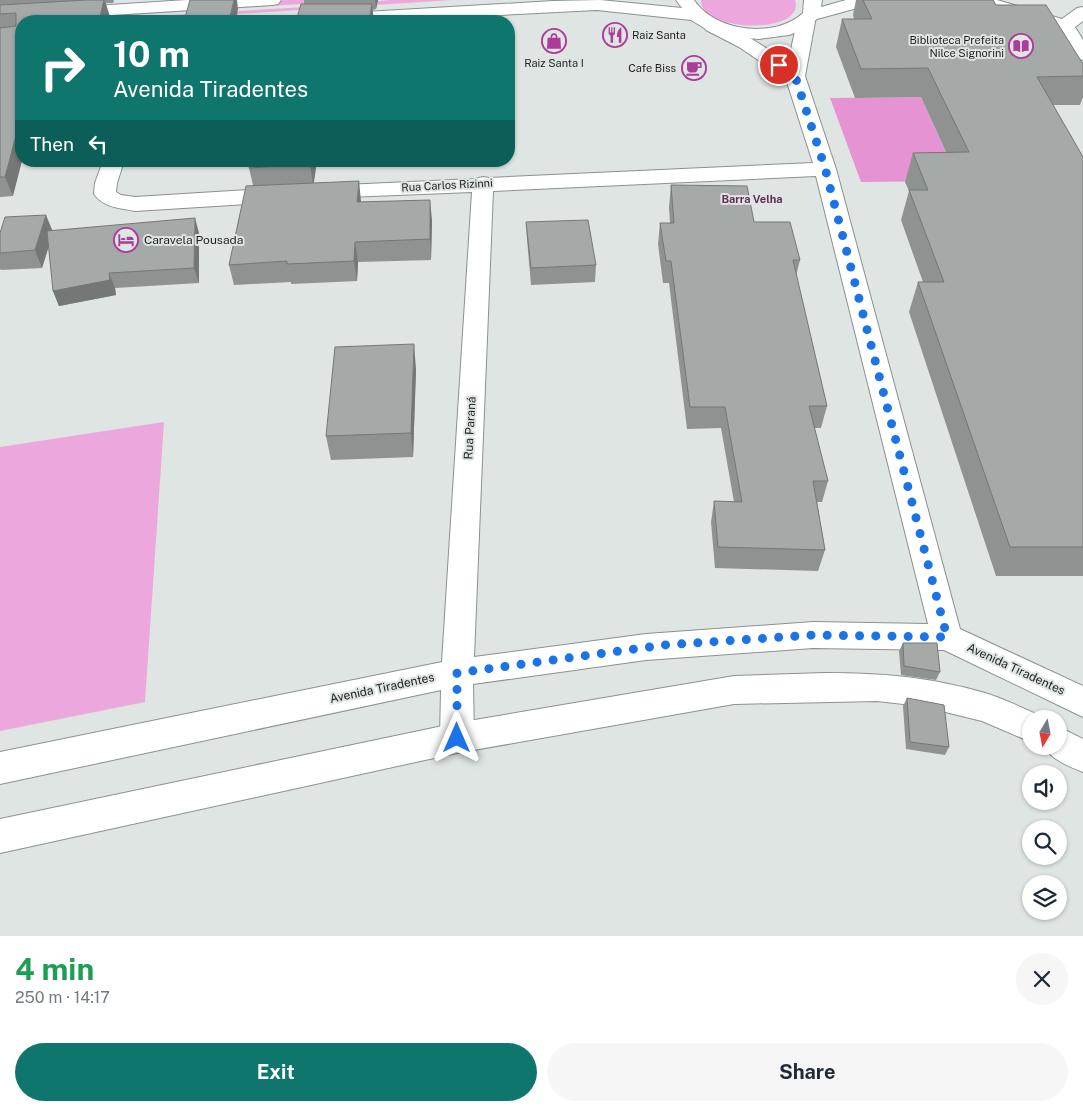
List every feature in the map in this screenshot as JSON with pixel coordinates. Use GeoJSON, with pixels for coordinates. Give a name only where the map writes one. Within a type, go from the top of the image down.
{"type":"FeatureCollection","features":[{"type":"Feature","properties":{"kind":"street"},"geometry":{"type":"LineString","coordinates":[[32,15],[272,0]]}},
{"type":"Feature","properties":{"kind":"street"},"geometry":{"type":"LineString","coordinates":[[712,26],[744,33],[773,33],[790,29],[810,12],[866,0]]}},
{"type":"Feature","properties":{"kind":"street"},"geometry":{"type":"LineString","coordinates":[[972,0],[1010,8],[1065,26],[1083,54]]}},
{"type":"Feature","properties":{"kind":"street"},"geometry":{"type":"LineString","coordinates":[[399,15],[553,6],[689,7],[712,26],[746,43],[795,76]]}},
{"type":"Feature","properties":{"kind":"street"},"geometry":{"type":"LineString","coordinates":[[810,12],[795,76],[825,168],[947,637]]}},
{"type":"Feature","properties":{"kind":"street"},"geometry":{"type":"LineString","coordinates":[[1065,26],[1083,12]]}},
{"type":"Feature","properties":{"kind":"street"},"geometry":{"type":"LineString","coordinates":[[0,17],[15,16]]}},
{"type":"Feature","properties":{"kind":"street","name":"Rua Carlos Rizinni"},"geometry":{"type":"LineString","coordinates":[[112,167],[106,183],[105,194],[115,201],[135,204],[482,184],[825,168]]}},
{"type":"Feature","properties":{"kind":"street","name":"Rua Paraná"},"geometry":{"type":"LineString","coordinates":[[457,738],[457,673],[482,184]]}},
{"type":"Feature","properties":{"kind":"street","name":"Avenida Tiradentes"},"geometry":{"type":"LineString","coordinates":[[0,768],[457,673],[666,645],[813,635],[947,637],[1064,691],[1083,703]]}},
{"type":"Feature","properties":{"kind":"street"},"geometry":{"type":"LineString","coordinates":[[0,836],[457,738],[734,690],[878,687],[921,692],[986,708],[1022,723]]}},
{"type":"Feature","properties":{"kind":"street"},"geometry":{"type":"LineString","coordinates":[[1068,748],[1083,757]]}},
{"type":"Feature","properties":{"kind":"shaded area"},"geometry":{"type":"Polygon","coordinates":[[[285,0],[365,0],[129,15],[48,15],[285,0]]]}},
{"type":"Feature","properties":{"kind":"shaded area"},"geometry":{"type":"Polygon","coordinates":[[[391,0],[452,0],[222,15],[169,15],[341,5],[391,0]]]}},
{"type":"Feature","properties":{"kind":"shaded area"},"geometry":{"type":"Polygon","coordinates":[[[701,0],[795,0],[794,12],[785,20],[752,26],[733,24],[717,19],[705,11],[701,0]]]}},
{"type":"Feature","properties":{"kind":"shaded area"},"geometry":{"type":"Polygon","coordinates":[[[15,17],[15,19],[0,18],[15,17]]]}},
{"type":"Feature","properties":{"kind":"shaded area"},"geometry":{"type":"Polygon","coordinates":[[[921,97],[959,181],[861,182],[830,98],[921,97]]]}},
{"type":"Feature","properties":{"kind":"shaded area"},"geometry":{"type":"Polygon","coordinates":[[[164,422],[145,702],[0,731],[0,447],[164,422]]]}},
{"type":"Feature","properties":{"kind":"building"},"geometry":{"type":"Polygon","coordinates":[[[104,0],[100,15],[0,14],[0,5],[104,0]]]}},
{"type":"Feature","properties":{"kind":"building"},"geometry":{"type":"Polygon","coordinates":[[[190,0],[234,0],[230,15],[186,15],[190,0]]]}},
{"type":"Feature","properties":{"kind":"building"},"geometry":{"type":"Polygon","coordinates":[[[863,0],[993,0],[996,5],[1046,5],[1083,64],[1083,76],[1037,77],[1083,157],[1083,547],[1010,547],[918,282],[944,282],[909,190],[928,190],[913,153],[969,152],[928,68],[861,69],[842,19],[872,19],[863,0]]]}},
{"type":"Feature","properties":{"kind":"building"},"geometry":{"type":"Polygon","coordinates":[[[301,4],[372,4],[370,15],[298,15],[301,4]]]}},
{"type":"Feature","properties":{"kind":"building"},"geometry":{"type":"Polygon","coordinates":[[[15,26],[15,140],[5,177],[0,177],[0,28],[15,26]]]}},
{"type":"Feature","properties":{"kind":"building"},"geometry":{"type":"Polygon","coordinates":[[[359,181],[357,202],[430,200],[430,239],[355,242],[354,261],[287,264],[287,261],[229,265],[246,186],[359,181]]]}},
{"type":"Feature","properties":{"kind":"building"},"geometry":{"type":"Polygon","coordinates":[[[671,185],[747,186],[754,222],[790,222],[800,260],[793,260],[827,406],[809,406],[828,481],[813,481],[825,550],[718,547],[714,501],[742,502],[725,407],[690,407],[671,261],[666,261],[660,223],[674,223],[671,185]]]}},
{"type":"Feature","properties":{"kind":"building"},"geometry":{"type":"Polygon","coordinates":[[[46,215],[35,250],[0,253],[0,233],[5,217],[46,215]]]}},
{"type":"Feature","properties":{"kind":"building"},"geometry":{"type":"Polygon","coordinates":[[[195,218],[194,268],[109,273],[110,280],[53,291],[47,231],[195,218]]]}},
{"type":"Feature","properties":{"kind":"building"},"geometry":{"type":"Polygon","coordinates":[[[588,220],[596,265],[531,268],[526,222],[588,220]]]}},
{"type":"Feature","properties":{"kind":"building"},"geometry":{"type":"Polygon","coordinates":[[[414,344],[411,433],[326,436],[335,347],[414,344]]]}},
{"type":"Feature","properties":{"kind":"building"},"geometry":{"type":"Polygon","coordinates":[[[903,643],[937,643],[940,672],[904,666],[903,643]]]}},
{"type":"Feature","properties":{"kind":"building"},"geometry":{"type":"Polygon","coordinates":[[[907,698],[944,705],[949,747],[910,742],[907,698]]]}},
{"type":"Feature","properties":{"kind":"place","name":"Raiz Santa"},"geometry":{"type":"Point","coordinates":[615,35]}},
{"type":"Feature","properties":{"kind":"place","name":"Raiz Santa I"},"geometry":{"type":"Point","coordinates":[554,41]}},
{"type":"Feature","properties":{"kind":"place","name":"Biblioteca Prefeita Nilce Signorini"},"geometry":{"type":"Point","coordinates":[1021,46]}},
{"type":"Feature","properties":{"kind":"place","name":"Cafe Biss"},"geometry":{"type":"Point","coordinates":[694,68]}},
{"type":"Feature","properties":{"kind":"place","name":"Caravela Pousada"},"geometry":{"type":"Point","coordinates":[126,240]}},
{"type":"Feature","properties":{"kind":"district","name":"Barra Velha"},"geometry":{"type":"Point","coordinates":[752,199]}},
{"type":"Feature","properties":{"kind":"route"},"geometry":{"type":"LineString","coordinates":[[457,738],[457,673],[664,645],[813,635],[947,637],[825,168],[795,76],[779,65]]}}]}
